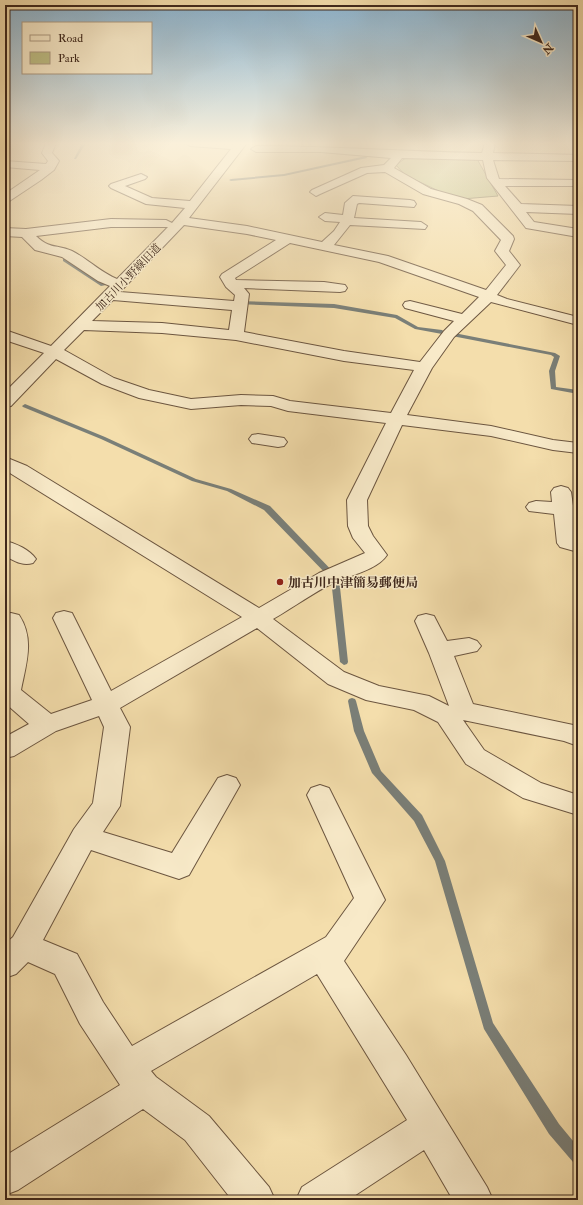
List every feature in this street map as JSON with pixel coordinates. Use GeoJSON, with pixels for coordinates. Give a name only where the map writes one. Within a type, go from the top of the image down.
{"type":"FeatureCollection","features":[{"type":"Feature","properties":{"kind":"street"},"geometry":{"type":"LineString","coordinates":[[146,199],[150,201],[194,205]]}},
{"type":"Feature","properties":{"kind":"street","name":"加古川小野線旧道"},"geometry":{"type":"LineString","coordinates":[[5,402],[181,221],[199,199]]}},
{"type":"Feature","properties":{"kind":"street"},"geometry":{"type":"LineString","coordinates":[[323,248],[338,237],[351,213],[351,203],[357,199]]}},
{"type":"Feature","properties":{"kind":"street"},"geometry":{"type":"LineString","coordinates":[[360,199],[410,204]]}},
{"type":"Feature","properties":{"kind":"street"},"geometry":{"type":"LineString","coordinates":[[5,749],[47,725],[105,705],[258,619],[332,575],[359,565],[377,555],[363,538],[358,526],[356,500],[424,367],[449,334],[489,296],[513,265],[502,251],[508,239],[499,232],[480,210],[471,204],[453,199]]}},
{"type":"Feature","properties":{"kind":"street"},"geometry":{"type":"LineString","coordinates":[[510,199],[530,225],[578,233]]}},
{"type":"Feature","properties":{"kind":"street"},"geometry":{"type":"LineString","coordinates":[[517,208],[578,210]]}},
{"type":"Feature","properties":{"kind":"street"},"geometry":{"type":"LineString","coordinates":[[325,216],[346,220],[421,226]]}},
{"type":"Feature","properties":{"kind":"street"},"geometry":{"type":"LineString","coordinates":[[243,230],[257,219]]}},
{"type":"Feature","properties":{"kind":"street"},"geometry":{"type":"LineString","coordinates":[[181,221],[243,230],[323,248],[383,259],[489,296],[502,302],[578,321]]}},
{"type":"Feature","properties":{"kind":"street"},"geometry":{"type":"LineString","coordinates":[[5,232],[26,234],[111,223],[166,224]]}},
{"type":"Feature","properties":{"kind":"street"},"geometry":{"type":"LineString","coordinates":[[26,234],[40,247],[67,254],[103,278],[115,290],[241,306]]}},
{"type":"Feature","properties":{"kind":"street"},"geometry":{"type":"LineString","coordinates":[[236,335],[242,294],[227,277],[287,239]]}},
{"type":"Feature","properties":{"kind":"street"},"geometry":{"type":"LineString","coordinates":[[232,284],[328,281],[340,288]]}},
{"type":"Feature","properties":{"kind":"street"},"geometry":{"type":"LineString","coordinates":[[410,305],[465,319]]}},
{"type":"Feature","properties":{"kind":"street"},"geometry":{"type":"LineString","coordinates":[[81,325],[162,328],[236,335],[344,356],[424,367]]}},
{"type":"Feature","properties":{"kind":"street"},"geometry":{"type":"LineString","coordinates":[[5,335],[55,352],[108,381],[145,394],[191,404],[241,400],[273,401],[288,406],[492,431],[553,445],[578,448]]}},
{"type":"Feature","properties":{"kind":"street"},"geometry":{"type":"LineString","coordinates":[[258,439],[278,442]]}},
{"type":"Feature","properties":{"kind":"street"},"geometry":{"type":"LineString","coordinates":[[5,463],[20,470],[258,619],[336,678],[375,694],[420,702],[455,713],[571,733],[578,737]]}},
{"type":"Feature","properties":{"kind":"street"},"geometry":{"type":"LineString","coordinates":[[536,507],[562,501],[567,543],[578,546]]}},
{"type":"Feature","properties":{"kind":"street"},"geometry":{"type":"LineString","coordinates":[[64,618],[105,705],[118,727],[106,806],[84,837],[14,955],[66,964],[80,996],[136,1078],[198,1128],[256,1200]]}},
{"type":"Feature","properties":{"kind":"street"},"geometry":{"type":"LineString","coordinates":[[11,620],[18,647],[6,691],[47,725]]}},
{"type":"Feature","properties":{"kind":"street"},"geometry":{"type":"LineString","coordinates":[[426,621],[440,650],[455,713],[475,757],[532,791],[578,805]]}},
{"type":"Feature","properties":{"kind":"street"},"geometry":{"type":"LineString","coordinates":[[440,650],[469,646]]}},
{"type":"Feature","properties":{"kind":"street"},"geometry":{"type":"LineString","coordinates":[[84,837],[180,867],[227,785]]}},
{"type":"Feature","properties":{"kind":"street"},"geometry":{"type":"LineString","coordinates":[[320,795],[370,900],[326,961],[394,1066],[474,1200]]}},
{"type":"Feature","properties":{"kind":"street"},"geometry":{"type":"LineString","coordinates":[[5,1177],[136,1078],[337,946]]}},
{"type":"Feature","properties":{"kind":"street"},"geometry":{"type":"LineString","coordinates":[[315,1200],[430,1126]]}},
{"type":"Feature","properties":{"kind":"waterway"},"geometry":{"type":"LineString","coordinates":[[65,260],[103,285]]}},
{"type":"Feature","properties":{"kind":"waterway"},"geometry":{"type":"LineString","coordinates":[[237,303],[334,306],[397,317],[417,328],[442,332]]}},
{"type":"Feature","properties":{"kind":"waterway"},"geometry":{"type":"LineString","coordinates":[[454,335],[553,354],[557,356],[552,371],[553,388],[578,392]]}},
{"type":"Feature","properties":{"kind":"waterway"},"geometry":{"type":"LineString","coordinates":[[25,406],[103,438],[194,480],[229,490],[267,508],[335,578],[344,662]]}},
{"type":"Feature","properties":{"kind":"waterway"},"geometry":{"type":"LineString","coordinates":[[352,701],[359,731],[377,773],[418,818],[440,861],[488,1025],[554,1129],[578,1157]]}},
{"type":"Feature","properties":{"kind":"place","name":"加古川中津簡易郵便局"},"geometry":{"type":"Point","coordinates":[280,582]}}]}
